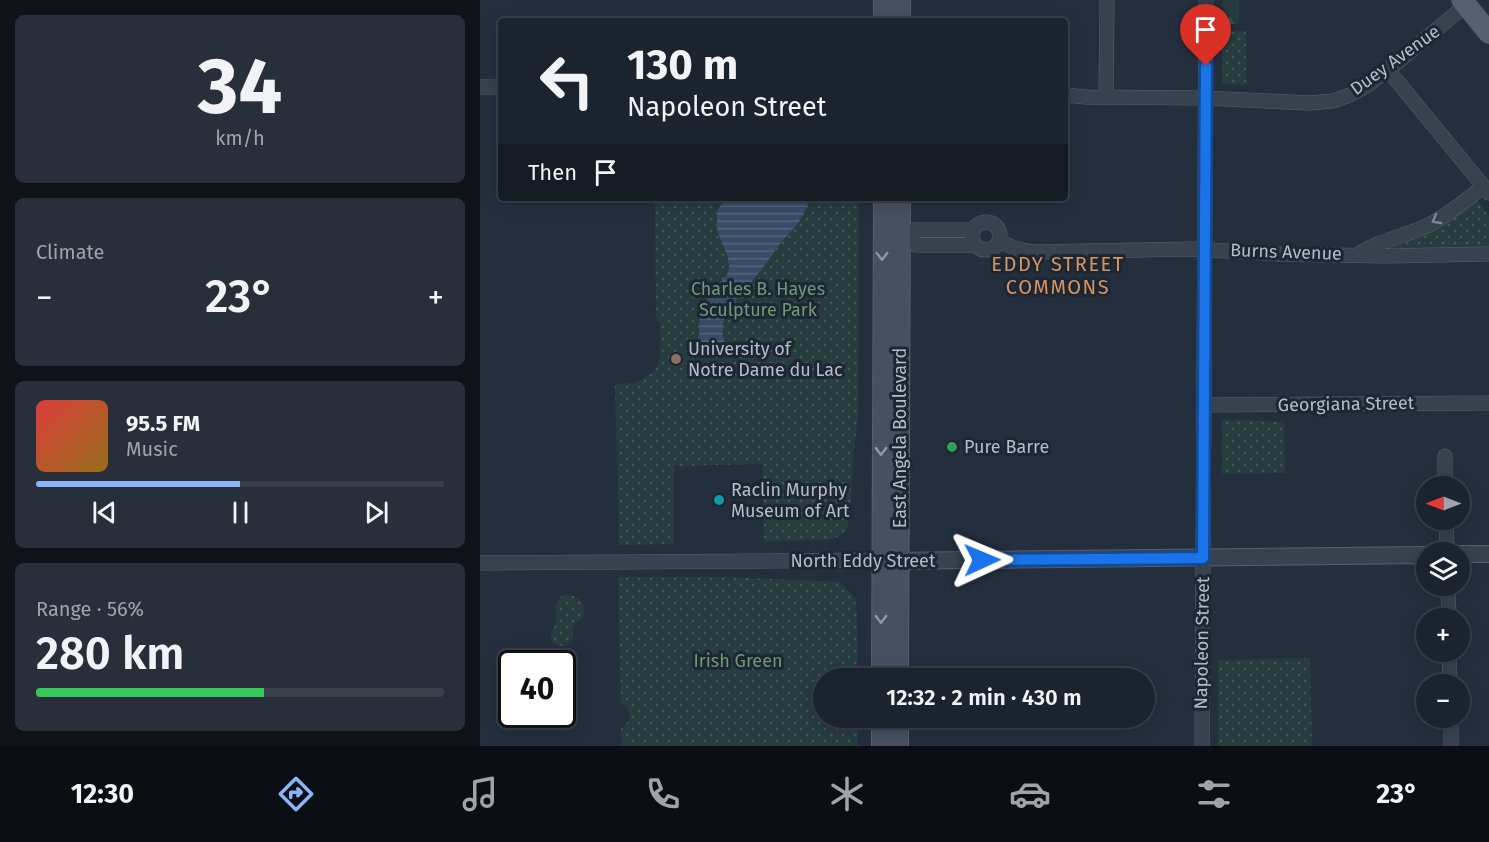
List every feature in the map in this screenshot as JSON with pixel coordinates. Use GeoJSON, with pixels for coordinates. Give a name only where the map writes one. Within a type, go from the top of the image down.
{"type":"FeatureCollection","features":[{"type":"Feature","properties":{"kind":"main road"},"geometry":{"type":"LineString","coordinates":[[883,0],[883,18]]}},
{"type":"Feature","properties":{"kind":"main road"},"geometry":{"type":"LineString","coordinates":[[901,0],[901,18]]}},
{"type":"Feature","properties":{"kind":"main road"},"geometry":{"type":"LineString","coordinates":[[1464,3],[1489,33]]}},
{"type":"Feature","properties":{"kind":"main road","name":"East Angela Boulevard"},"geometry":{"type":"LineString","coordinates":[[881,668],[883,201]]}},
{"type":"Feature","properties":{"kind":"main road","name":"East Angela Boulevard"},"geometry":{"type":"LineString","coordinates":[[899,668],[906,238],[900,201]]}},
{"type":"Feature","properties":{"kind":"main road"},"geometry":{"type":"LineString","coordinates":[[881,728],[881,746]]}},
{"type":"Feature","properties":{"kind":"main road"},"geometry":{"type":"LineString","coordinates":[[898,746],[899,728]]}},
{"type":"Feature","properties":{"kind":"street"},"geometry":{"type":"LineString","coordinates":[[1106,98],[1107,0]]}},
{"type":"Feature","properties":{"kind":"street","name":"Napoleon Street"},"geometry":{"type":"LineString","coordinates":[[1202,746],[1206,0]]}},
{"type":"Feature","properties":{"kind":"street","name":"Duey Avenue"},"geometry":{"type":"LineString","coordinates":[[1068,95],[1309,103],[1333,100],[1365,87],[1388,70],[1464,3]]}},
{"type":"Feature","properties":{"kind":"street"},"geometry":{"type":"LineString","coordinates":[[1388,70],[1486,190]]}},
{"type":"Feature","properties":{"kind":"street"},"geometry":{"type":"LineString","coordinates":[[480,87],[498,87]]}},
{"type":"Feature","properties":{"kind":"street","name":"Burns Avenue"},"geometry":{"type":"LineString","coordinates":[[1359,254],[1369,247],[1430,224],[1486,190]]}},
{"type":"Feature","properties":{"kind":"street"},"geometry":{"type":"LineString","coordinates":[[973,230],[915,230],[906,238],[916,245],[975,245],[982,249],[990,249],[1000,238],[996,226],[989,222],[981,222],[975,227],[972,238],[975,245]]}},
{"type":"Feature","properties":{"kind":"street","name":"Burns Avenue"},"geometry":{"type":"LineString","coordinates":[[999,241],[1017,249],[1033,252],[1205,249],[1279,254],[1386,256],[1489,254]]}},
{"type":"Feature","properties":{"kind":"street","name":"Georgiana Street"},"geometry":{"type":"LineString","coordinates":[[1204,405],[1489,403]]}},
{"type":"Feature","properties":{"kind":"street"},"geometry":{"type":"LineString","coordinates":[[1445,456],[1445,476]]}},
{"type":"Feature","properties":{"kind":"street"},"geometry":{"type":"LineString","coordinates":[[1470,554],[1489,554]]}},
{"type":"Feature","properties":{"kind":"street","name":"North Eddy Street"},"geometry":{"type":"LineString","coordinates":[[480,563],[1416,555]]}},
{"type":"Feature","properties":{"kind":"street"},"geometry":{"type":"LineString","coordinates":[[1451,728],[1451,746]]}},
{"type":"Feature","properties":{"kind":"green space"},"geometry":{"type":"Polygon","coordinates":[[[1223,0],[1239,0],[1239,24],[1222,24],[1223,0]]]}},
{"type":"Feature","properties":{"kind":"green space"},"geometry":{"type":"Polygon","coordinates":[[[1246,31],[1247,85],[1222,84],[1222,32],[1246,31]]]}},
{"type":"Feature","properties":{"kind":"green space"},"geometry":{"type":"Polygon","coordinates":[[[1475,198],[1489,215],[1489,249],[1385,249],[1385,247],[1475,198]]]}},
{"type":"Feature","properties":{"kind":"green space","name":"Charles B. Hayes Sculpture Park"},"geometry":{"type":"Polygon","coordinates":[[[655,201],[859,201],[858,415],[850,515],[844,533],[834,539],[764,542],[763,464],[674,466],[674,544],[619,545],[615,384],[635,383],[655,371],[660,357],[660,322],[656,318],[655,201]]]}},
{"type":"Feature","properties":{"kind":"green space"},"geometry":{"type":"Polygon","coordinates":[[[1222,419],[1277,422],[1284,420],[1285,473],[1222,474],[1222,419]]]}},
{"type":"Feature","properties":{"kind":"green space","name":"Irish Green"},"geometry":{"type":"Polygon","coordinates":[[[618,577],[727,577],[840,582],[855,598],[858,668],[813,668],[813,728],[858,728],[858,746],[622,746],[621,728],[626,724],[629,716],[628,709],[621,703],[618,577]]]}},
{"type":"Feature","properties":{"kind":"green space"},"geometry":{"type":"Polygon","coordinates":[[[564,595],[580,600],[584,611],[573,627],[572,641],[561,646],[554,644],[551,634],[556,622],[556,604],[564,595]]]}},
{"type":"Feature","properties":{"kind":"green space"},"geometry":{"type":"Polygon","coordinates":[[[1310,658],[1312,746],[1218,746],[1218,660],[1310,658]]]}},
{"type":"Feature","properties":{"kind":"water"},"geometry":{"type":"Polygon","coordinates":[[[728,201],[808,201],[799,221],[729,309],[723,323],[725,350],[720,357],[708,358],[697,352],[701,311],[713,290],[727,275],[729,268],[728,258],[717,228],[717,214],[722,204],[728,201]]]}},
{"type":"Feature","properties":{"kind":"place","name":"University of Notre Dame du Lac"},"geometry":{"type":"Point","coordinates":[676,359]}},
{"type":"Feature","properties":{"kind":"place","name":"Pure Barre"},"geometry":{"type":"Point","coordinates":[952,447]}},
{"type":"Feature","properties":{"kind":"place","name":"Raclin Murphy Museum of Art"},"geometry":{"type":"Point","coordinates":[719,500]}},
{"type":"Feature","properties":{"kind":"district","name":"EDDY STREET COMMONS"},"geometry":{"type":"Point","coordinates":[1058,276]}},
{"type":"Feature","properties":{"kind":"route"},"geometry":{"type":"LineString","coordinates":[[982,560],[1203,558],[1206,66]]}}]}
